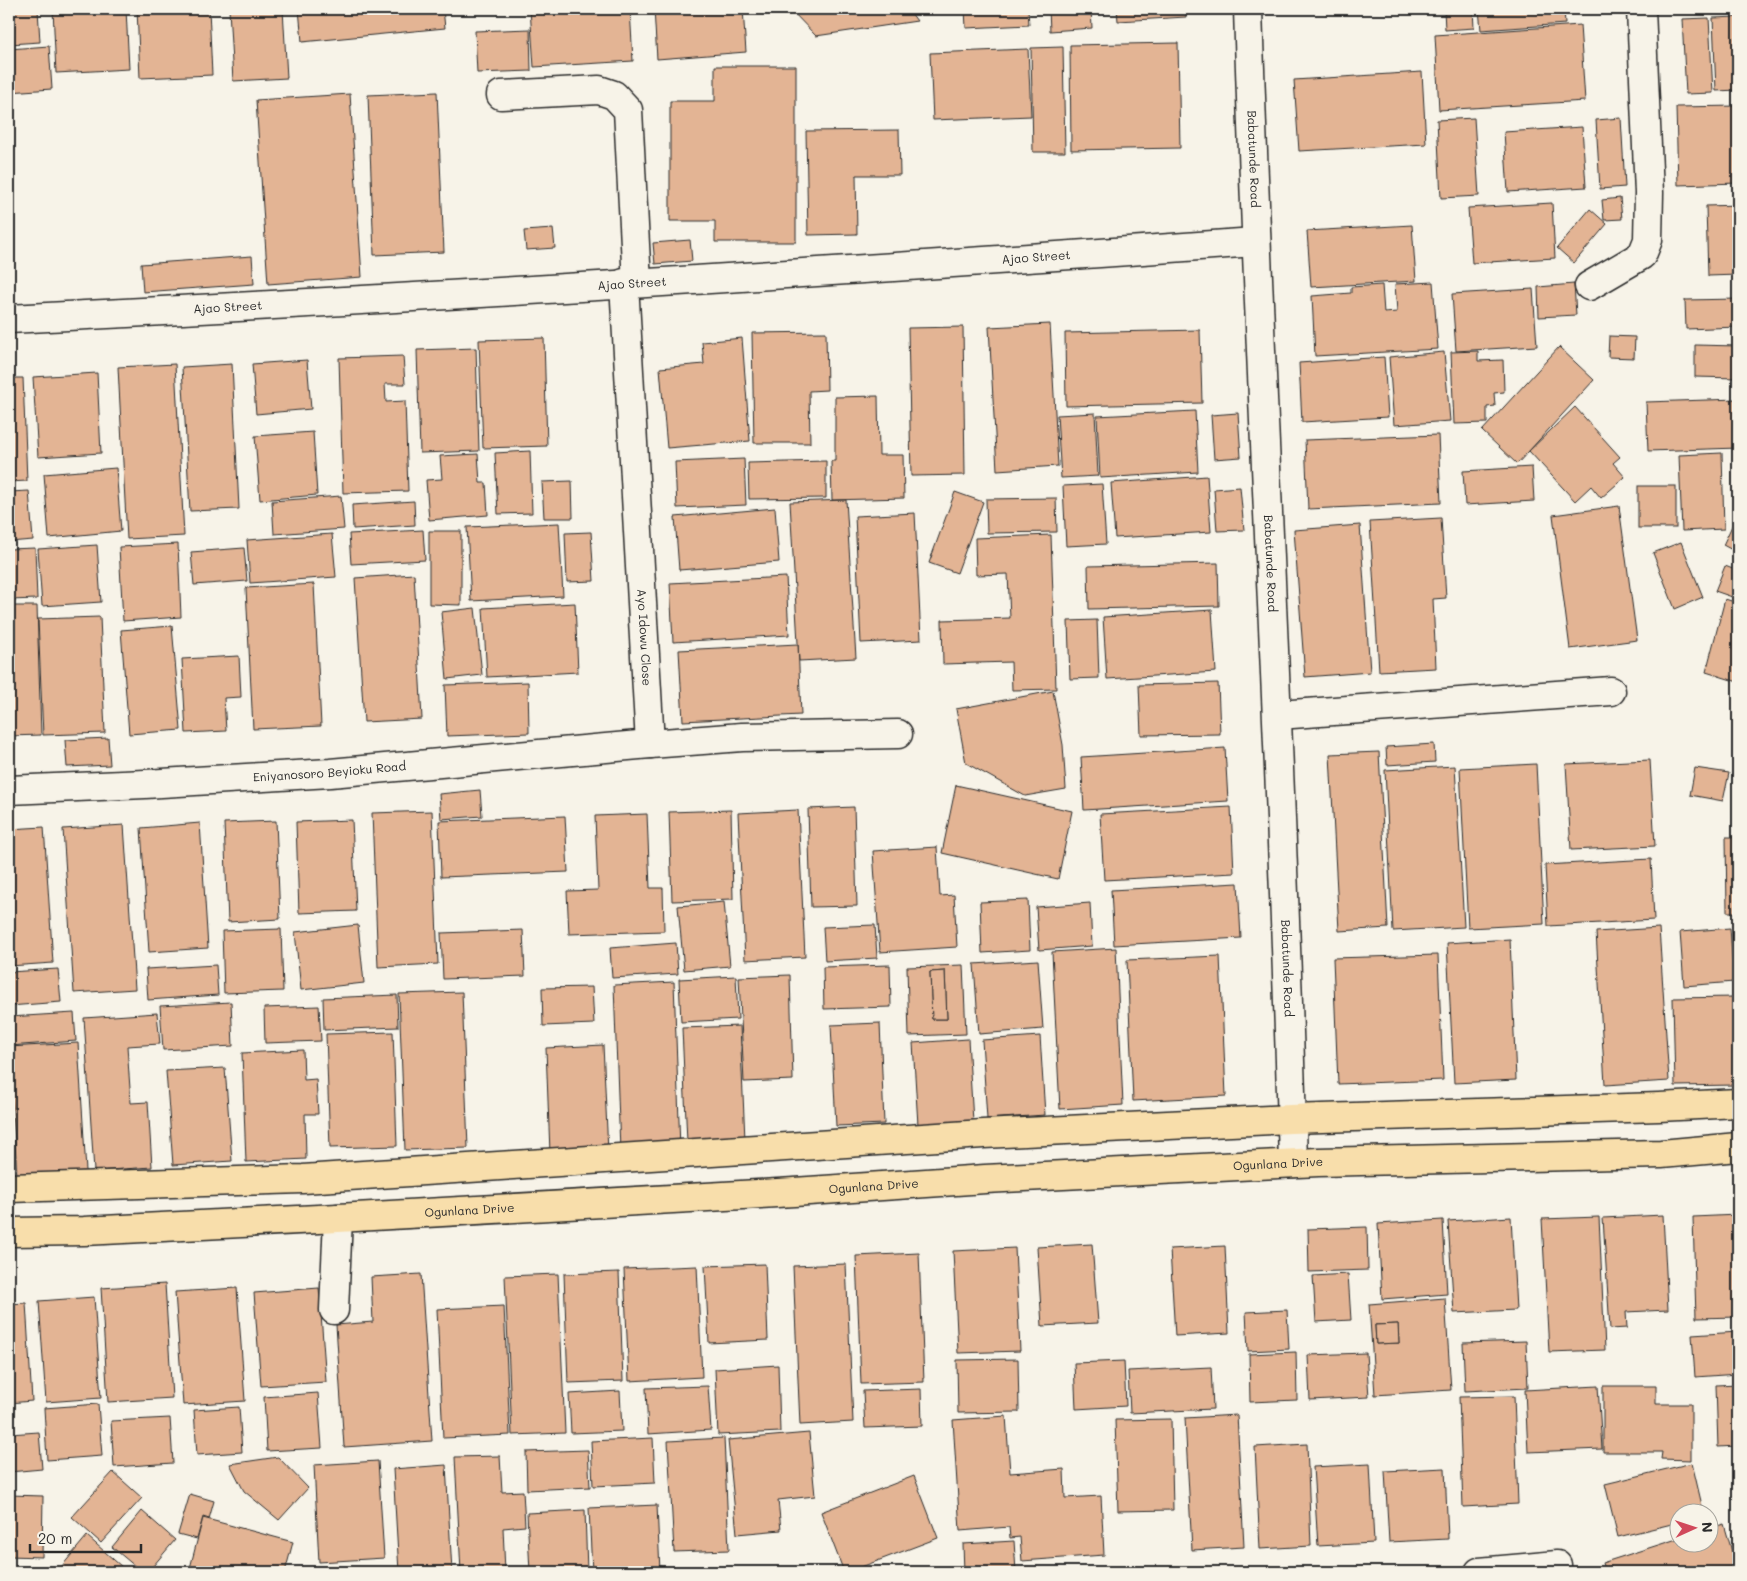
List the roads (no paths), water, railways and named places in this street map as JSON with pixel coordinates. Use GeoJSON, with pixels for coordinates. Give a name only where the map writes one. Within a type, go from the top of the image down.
{"type":"FeatureCollection","features":[{"type":"Feature","properties":{"kind":"main road"},"geometry":{"type":"LineString","coordinates":[[9,1188],[303,1178],[792,1146],[1292,1119],[1660,1108],[1738,1103]]}},
{"type":"Feature","properties":{"kind":"main road","name":"Ogunlana Drive"},"geometry":{"type":"LineString","coordinates":[[9,1232],[84,1231],[338,1218],[794,1192],[985,1178],[1292,1163],[1661,1154],[1738,1147]]}},
{"type":"Feature","properties":{"kind":"street","name":"Babatunde Road"},"geometry":{"type":"LineString","coordinates":[[1248,9],[1255,242],[1278,715],[1292,1163]]}},
{"type":"Feature","properties":{"kind":"street"},"geometry":{"type":"LineString","coordinates":[[1589,286],[1642,255],[1648,240],[1649,193],[1641,9]]}},
{"type":"Feature","properties":{"kind":"street","name":"Ayo Idowu Close"},"geometry":{"type":"LineString","coordinates":[[501,95],[599,90],[614,95],[628,110],[630,283],[650,744]]}},
{"type":"Feature","properties":{"kind":"street","name":"Ajao Street"},"geometry":{"type":"LineString","coordinates":[[9,319],[630,283],[1255,242]]}},
{"type":"Feature","properties":{"kind":"street"},"geometry":{"type":"LineString","coordinates":[[1278,715],[1611,692]]}},
{"type":"Feature","properties":{"kind":"street"},"geometry":{"type":"LineString","coordinates":[[650,744],[742,737],[898,734]]}},
{"type":"Feature","properties":{"kind":"street","name":"Eniyanosoro Beyioku Road"},"geometry":{"type":"LineString","coordinates":[[9,790],[330,773],[650,744]]}},
{"type":"Feature","properties":{"kind":"street"},"geometry":{"type":"LineString","coordinates":[[334,1310],[338,1218]]}},
{"type":"Feature","properties":{"kind":"street"},"geometry":{"type":"LineString","coordinates":[[1479,1572],[1557,1565]]}}]}
